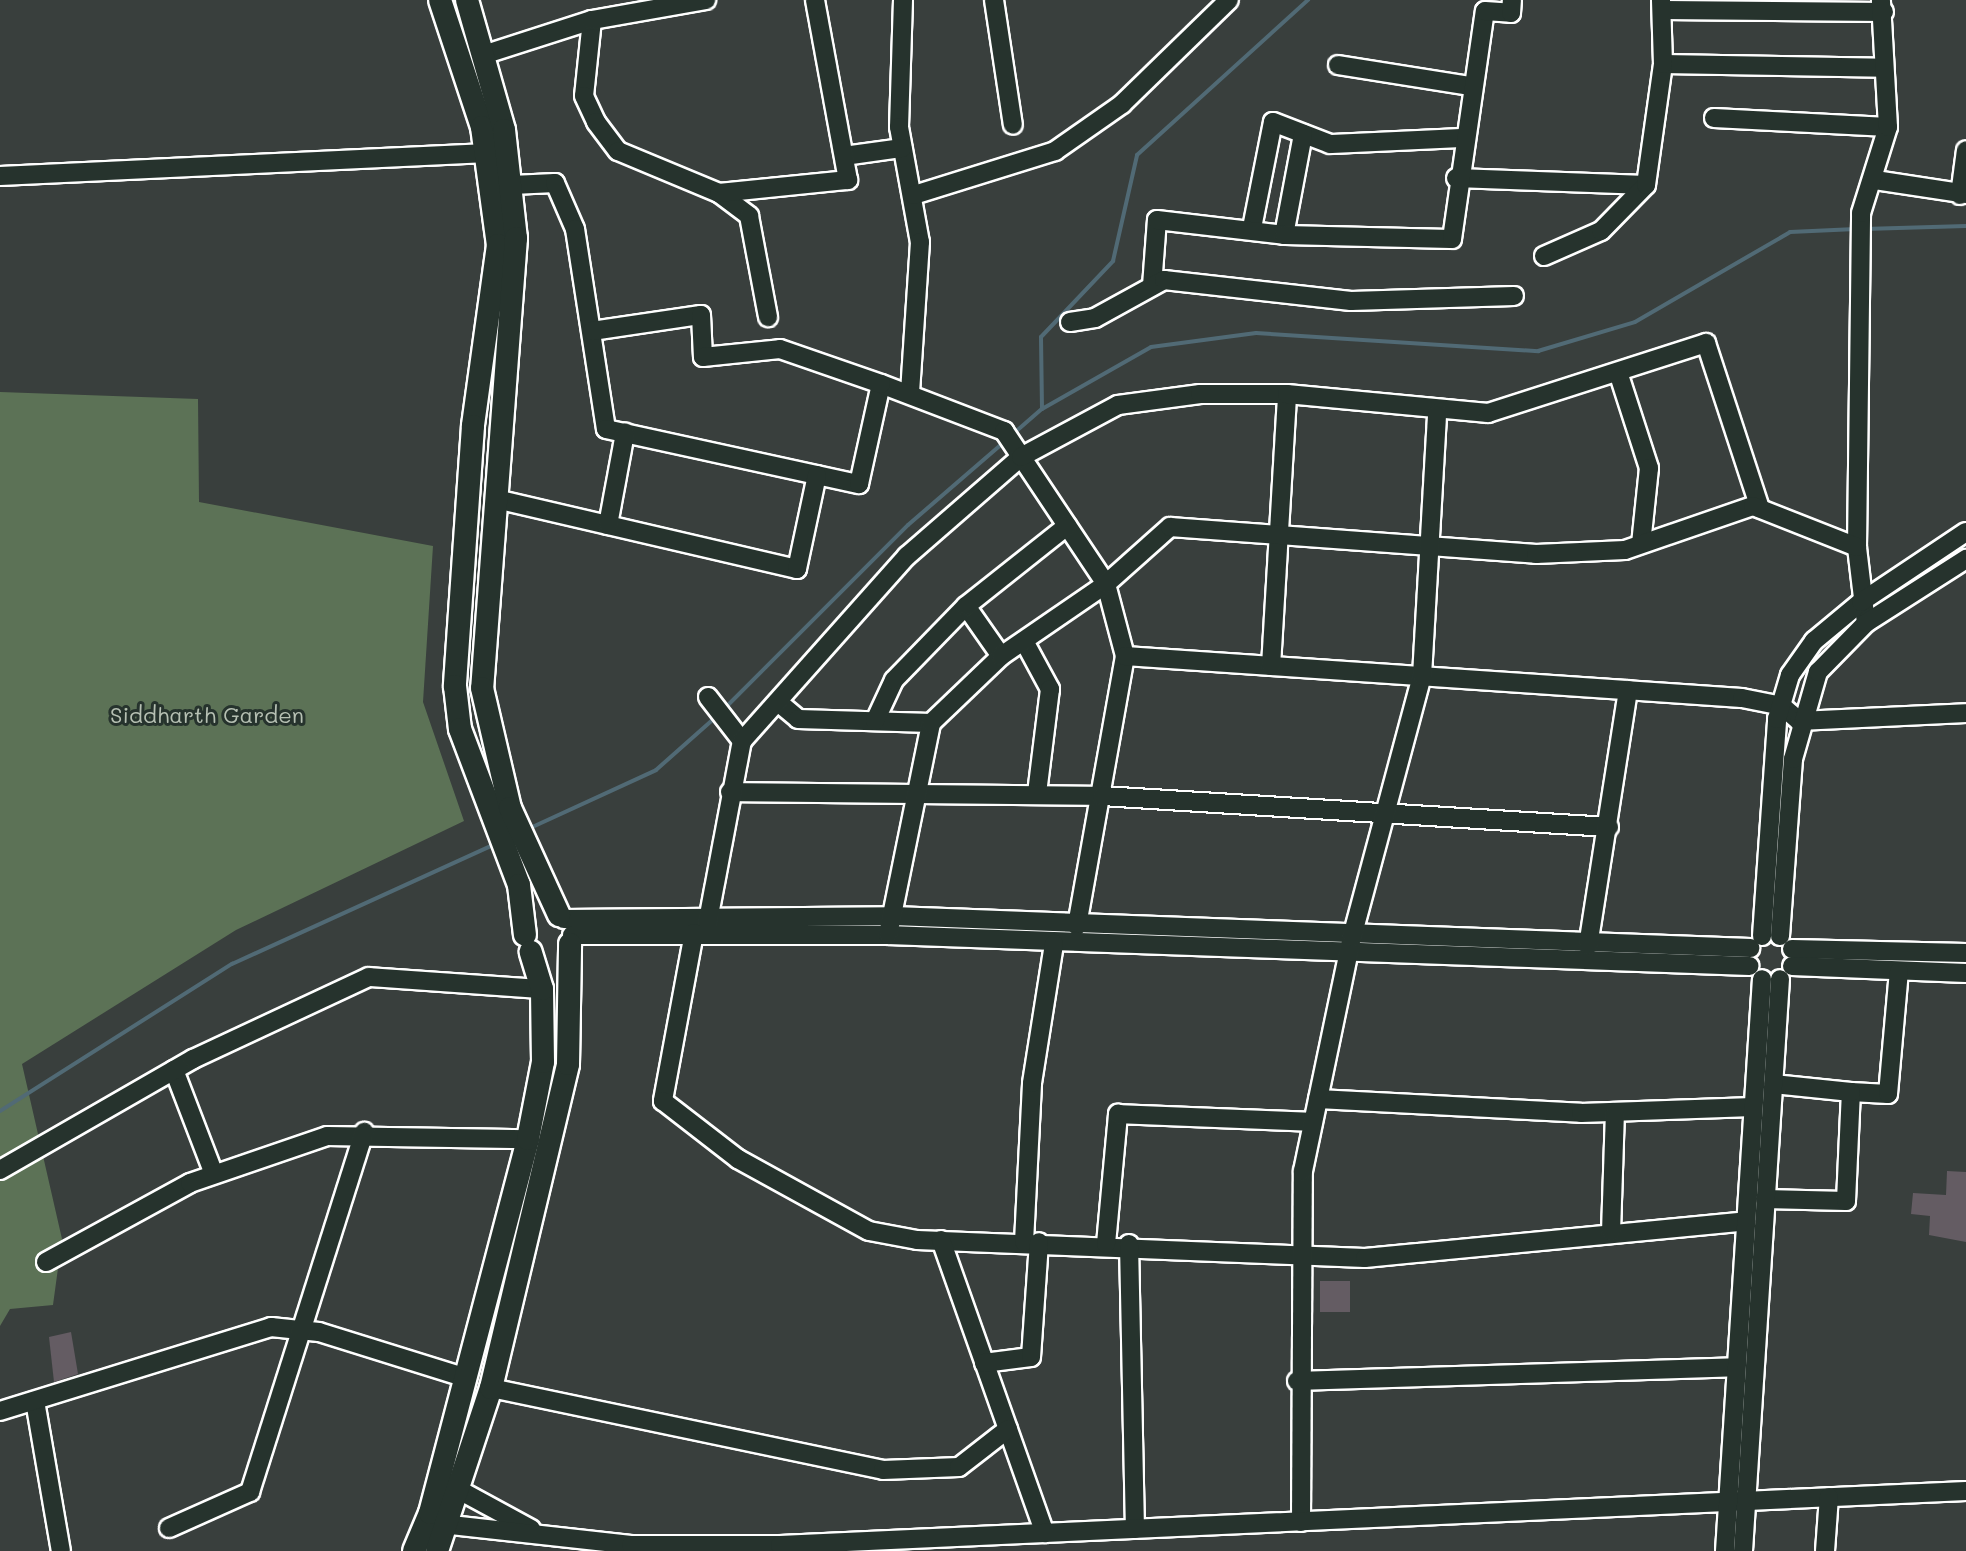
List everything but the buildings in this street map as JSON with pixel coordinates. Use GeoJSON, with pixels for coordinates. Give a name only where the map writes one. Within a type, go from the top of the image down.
{"type":"FeatureCollection","features":[{"type":"Feature","properties":{"kind":"main road"},"geometry":{"type":"LineString","coordinates":[[437,1551],[451,1525],[491,1388],[568,1064],[566,928],[528,881],[501,812],[460,729],[455,686],[473,426],[497,274],[487,153],[440,0]]}},
{"type":"Feature","properties":{"kind":"main road"},"geometry":{"type":"LineString","coordinates":[[467,0],[483,55],[512,185],[516,309],[496,499],[482,688],[501,812]]}},
{"type":"Feature","properties":{"kind":"main road"},"geometry":{"type":"LineString","coordinates":[[414,1551],[467,1378],[528,1139],[543,1062],[542,989],[528,944],[528,881]]}},
{"type":"Feature","properties":{"kind":"main road"},"geometry":{"type":"LineString","coordinates":[[528,944],[536,916],[566,928]]}},
{"type":"Feature","properties":{"kind":"main road"},"geometry":{"type":"LineString","coordinates":[[528,944],[553,959],[566,928]]}},
{"type":"Feature","properties":{"kind":"street"},"geometry":{"type":"LineString","coordinates":[[483,55],[592,20],[706,0]]}},
{"type":"Feature","properties":{"kind":"street"},"geometry":{"type":"LineString","coordinates":[[719,193],[842,184],[848,180],[844,156],[834,134],[815,0]]}},
{"type":"Feature","properties":{"kind":"street"},"geometry":{"type":"LineString","coordinates":[[903,0],[902,148],[914,195],[920,242],[910,394]]}},
{"type":"Feature","properties":{"kind":"street"},"geometry":{"type":"LineString","coordinates":[[994,0],[1013,125]]}},
{"type":"Feature","properties":{"kind":"street"},"geometry":{"type":"LineString","coordinates":[[914,195],[1055,151],[1122,104],[1229,0]]}},
{"type":"Feature","properties":{"kind":"street"},"geometry":{"type":"LineString","coordinates":[[1152,286],[1157,220],[1252,228],[1284,235],[1452,239],[1456,178],[1485,11],[1511,13],[1512,0]]}},
{"type":"Feature","properties":{"kind":"street"},"geometry":{"type":"LineString","coordinates":[[1544,256],[1601,231],[1646,185],[1663,64],[1662,5],[1883,6],[1888,127],[1875,180],[1861,213],[1857,547],[1861,602],[1866,623]]}},
{"type":"Feature","properties":{"kind":"street"},"geometry":{"type":"LineString","coordinates":[[592,20],[584,96],[596,122],[618,151],[719,193],[749,216],[768,317]]}},
{"type":"Feature","properties":{"kind":"street"},"geometry":{"type":"LineString","coordinates":[[1663,64],[1884,68]]}},
{"type":"Feature","properties":{"kind":"street"},"geometry":{"type":"LineString","coordinates":[[1338,65],[1471,86]]}},
{"type":"Feature","properties":{"kind":"street"},"geometry":{"type":"LineString","coordinates":[[1714,118],[1888,127]]}},
{"type":"Feature","properties":{"kind":"street"},"geometry":{"type":"LineString","coordinates":[[1252,228],[1273,122],[1303,134],[1363,146],[1463,138]]}},
{"type":"Feature","properties":{"kind":"street"},"geometry":{"type":"LineString","coordinates":[[1284,235],[1303,134]]}},
{"type":"Feature","properties":{"kind":"street"},"geometry":{"type":"LineString","coordinates":[[844,156],[902,148]]}},
{"type":"Feature","properties":{"kind":"street"},"geometry":{"type":"LineString","coordinates":[[1875,180],[1963,195],[1966,150]]}},
{"type":"Feature","properties":{"kind":"street"},"geometry":{"type":"LineString","coordinates":[[0,176],[487,153]]}},
{"type":"Feature","properties":{"kind":"street"},"geometry":{"type":"LineString","coordinates":[[1456,178],[1646,185]]}},
{"type":"Feature","properties":{"kind":"street"},"geometry":{"type":"LineString","coordinates":[[512,185],[555,183],[575,229],[606,429],[859,484],[881,384]]}},
{"type":"Feature","properties":{"kind":"street"},"geometry":{"type":"LineString","coordinates":[[1070,322],[1095,318],[1152,286],[1199,281],[1351,301],[1514,296]]}},
{"type":"Feature","properties":{"kind":"street"},"geometry":{"type":"LineString","coordinates":[[592,331],[701,315],[703,357],[780,349],[910,394],[1004,431],[1106,584],[1125,656],[1077,926]]}},
{"type":"Feature","properties":{"kind":"street"},"geometry":{"type":"LineString","coordinates":[[1746,1221],[1365,1258],[1298,1257],[1129,1244],[941,1240],[869,1231],[738,1159],[663,1101],[742,741],[907,556],[1021,457],[1118,405],[1200,394],[1287,394],[1437,413],[1488,413],[1706,343],[1760,508]]}},
{"type":"Feature","properties":{"kind":"street"},"geometry":{"type":"LineString","coordinates":[[1618,372],[1649,468],[1641,544]]}},
{"type":"Feature","properties":{"kind":"street"},"geometry":{"type":"LineString","coordinates":[[1271,666],[1287,394]]}},
{"type":"Feature","properties":{"kind":"street"},"geometry":{"type":"LineString","coordinates":[[1301,1522],[1297,1381],[1298,1257],[1313,1122],[1350,945],[1391,811],[1422,676],[1433,546],[1437,413]]}},
{"type":"Feature","properties":{"kind":"street"},"geometry":{"type":"LineString","coordinates":[[608,525],[625,433]]}},
{"type":"Feature","properties":{"kind":"street"},"geometry":{"type":"LineString","coordinates":[[496,499],[797,569],[817,475]]}},
{"type":"Feature","properties":{"kind":"street"},"geometry":{"type":"LineString","coordinates":[[888,935],[931,723],[1001,656],[1106,584],[1170,527],[1536,554],[1641,544],[1760,508],[1857,547]]}},
{"type":"Feature","properties":{"kind":"street"},"geometry":{"type":"LineString","coordinates":[[875,721],[894,680],[966,606],[1067,526]]}},
{"type":"Feature","properties":{"kind":"street"},"geometry":{"type":"LineString","coordinates":[[1725,1551],[1736,1502],[1773,1084],[1771,958],[1782,706],[1790,675],[1814,641],[1861,602],[1966,532]]}},
{"type":"Feature","properties":{"kind":"street"},"geometry":{"type":"LineString","coordinates":[[1743,1551],[1736,1502],[1735,1367],[1753,1107],[1799,721],[1818,672],[1866,623],[1966,559]]}},
{"type":"Feature","properties":{"kind":"street"},"geometry":{"type":"LineString","coordinates":[[966,606],[1001,656]]}},
{"type":"Feature","properties":{"kind":"street"},"geometry":{"type":"LineString","coordinates":[[1024,641],[1050,689],[1037,793]]}},
{"type":"Feature","properties":{"kind":"street"},"geometry":{"type":"LineString","coordinates":[[1125,656],[1628,690],[1782,706],[1799,721],[1966,713]]}},
{"type":"Feature","properties":{"kind":"street"},"geometry":{"type":"LineString","coordinates":[[1588,946],[1628,690]]}},
{"type":"Feature","properties":{"kind":"street"},"geometry":{"type":"LineString","coordinates":[[708,697],[742,741]]}},
{"type":"Feature","properties":{"kind":"street"},"geometry":{"type":"LineString","coordinates":[[778,702],[798,719],[931,723]]}},
{"type":"Feature","properties":{"kind":"street"},"geometry":{"type":"LineString","coordinates":[[730,792],[920,789],[1037,793],[1391,811],[1609,827]]}},
{"type":"Feature","properties":{"kind":"street"},"geometry":{"type":"LineString","coordinates":[[703,927],[893,916],[1350,945],[1771,958],[1966,953]]}},
{"type":"Feature","properties":{"kind":"street"},"geometry":{"type":"LineString","coordinates":[[566,928],[703,927],[1054,944],[1588,946],[1771,958],[1899,971],[1966,973]]}},
{"type":"Feature","properties":{"kind":"street"},"geometry":{"type":"LineString","coordinates":[[984,1363],[1031,1357],[1032,1083],[1054,944]]}},
{"type":"Feature","properties":{"kind":"street"},"geometry":{"type":"LineString","coordinates":[[1773,1084],[1888,1094],[1899,971]]}},
{"type":"Feature","properties":{"kind":"street"},"geometry":{"type":"LineString","coordinates":[[0,1170],[174,1070],[369,977],[542,989]]}},
{"type":"Feature","properties":{"kind":"street"},"geometry":{"type":"LineString","coordinates":[[174,1070],[214,1174]]}},
{"type":"Feature","properties":{"kind":"street"},"geometry":{"type":"LineString","coordinates":[[1765,1199],[1846,1201],[1851,1092]]}},
{"type":"Feature","properties":{"kind":"street"},"geometry":{"type":"LineString","coordinates":[[1318,1099],[1615,1112],[1753,1107]]}},
{"type":"Feature","properties":{"kind":"street"},"geometry":{"type":"LineString","coordinates":[[1611,1232],[1615,1112]]}},
{"type":"Feature","properties":{"kind":"street"},"geometry":{"type":"LineString","coordinates":[[1106,1244],[1118,1114],[1313,1122]]}},
{"type":"Feature","properties":{"kind":"street"},"geometry":{"type":"LineString","coordinates":[[169,1528],[250,1492],[297,1330],[364,1132]]}},
{"type":"Feature","properties":{"kind":"street"},"geometry":{"type":"LineString","coordinates":[[46,1262],[214,1174],[327,1136],[364,1132],[528,1139]]}},
{"type":"Feature","properties":{"kind":"street"},"geometry":{"type":"LineString","coordinates":[[941,1240],[1045,1533]]}},
{"type":"Feature","properties":{"kind":"street"},"geometry":{"type":"LineString","coordinates":[[1129,1244],[1135,1529]]}},
{"type":"Feature","properties":{"kind":"street"},"geometry":{"type":"LineString","coordinates":[[0,1411],[271,1327],[297,1330],[467,1378]]}},
{"type":"Feature","properties":{"kind":"street"},"geometry":{"type":"LineString","coordinates":[[1297,1381],[1735,1367]]}},
{"type":"Feature","properties":{"kind":"street"},"geometry":{"type":"LineString","coordinates":[[491,1388],[883,1470],[959,1467],[1008,1429]]}},
{"type":"Feature","properties":{"kind":"street"},"geometry":{"type":"LineString","coordinates":[[35,1401],[61,1551]]}},
{"type":"Feature","properties":{"kind":"street"},"geometry":{"type":"LineString","coordinates":[[461,1491],[537,1532]]}},
{"type":"Feature","properties":{"kind":"street"},"geometry":{"type":"LineString","coordinates":[[451,1525],[537,1532],[631,1548],[781,1548],[1966,1491]]}},
{"type":"Feature","properties":{"kind":"street"},"geometry":{"type":"LineString","coordinates":[[1825,1551],[1829,1497]]}},
{"type":"Feature","properties":{"kind":"green space","name":"Siddharth Garden"},"geometry":{"type":"Polygon","coordinates":[[[0,392],[198,399],[199,502],[433,546],[423,702],[464,821],[236,930],[22,1064],[62,1239],[53,1305],[10,1309],[0,1326],[0,392]]]}},
{"type":"Feature","properties":{"kind":"waterway"},"geometry":{"type":"LineString","coordinates":[[1013,434],[1042,409],[1041,337],[1113,261],[1137,155],[1308,0]]}},
{"type":"Feature","properties":{"kind":"waterway"},"geometry":{"type":"LineString","coordinates":[[1864,229],[1966,226]]}},
{"type":"Feature","properties":{"kind":"waterway"},"geometry":{"type":"LineString","coordinates":[[1042,409],[1151,347],[1256,333],[1538,351],[1635,322],[1790,232],[1856,229]]}},
{"type":"Feature","properties":{"kind":"waterway"},"geometry":{"type":"LineString","coordinates":[[724,709],[908,525],[1004,442]]}},
{"type":"Feature","properties":{"kind":"waterway"},"geometry":{"type":"LineString","coordinates":[[528,829],[656,770],[718,715]]}},
{"type":"Feature","properties":{"kind":"waterway"},"geometry":{"type":"LineString","coordinates":[[0,1111],[232,964],[495,844]]}}]}
